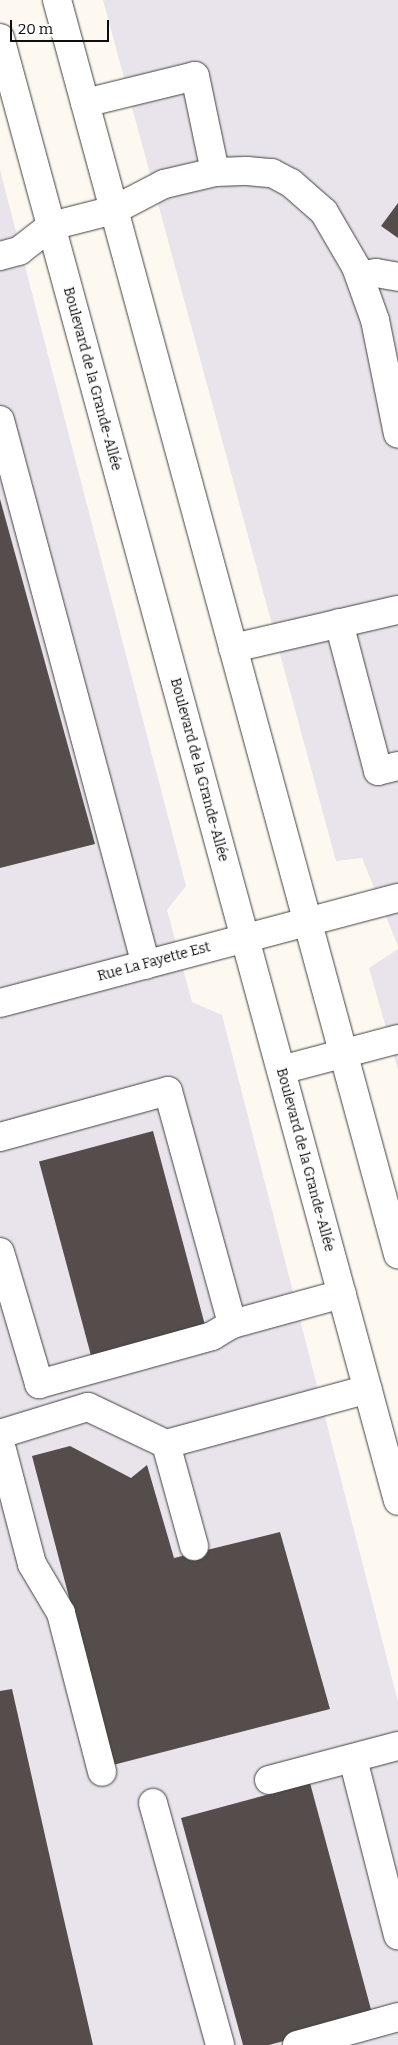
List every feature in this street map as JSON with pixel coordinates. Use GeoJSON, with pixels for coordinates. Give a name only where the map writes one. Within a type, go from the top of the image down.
{"type":"FeatureCollection","features":[{"type":"Feature","properties":{"kind":"street"},"geometry":{"type":"LineString","coordinates":[[57,0],[398,1254]]}},
{"type":"Feature","properties":{"kind":"street","name":"Boulevard de la Grande-Allée"},"geometry":{"type":"LineString","coordinates":[[0,38],[398,1501]]}},
{"type":"Feature","properties":{"kind":"street"},"geometry":{"type":"LineString","coordinates":[[85,103],[195,76],[215,172]]}},
{"type":"Feature","properties":{"kind":"street"},"geometry":{"type":"LineString","coordinates":[[0,256],[18,251],[51,226],[114,210],[164,184],[215,172],[248,171],[272,173],[291,183],[324,212],[360,276],[375,320],[398,434]]}},
{"type":"Feature","properties":{"kind":"street"},"geometry":{"type":"LineString","coordinates":[[360,276],[376,273],[398,277]]}},
{"type":"Feature","properties":{"kind":"street"},"geometry":{"type":"LineString","coordinates":[[0,420],[146,965]]}},
{"type":"Feature","properties":{"kind":"street"},"geometry":{"type":"LineString","coordinates":[[233,648],[398,610]]}},
{"type":"Feature","properties":{"kind":"street"},"geometry":{"type":"LineString","coordinates":[[340,623],[378,771],[398,766]]}},
{"type":"Feature","properties":{"kind":"street","name":"Rue La Fayette Est"},"geometry":{"type":"LineString","coordinates":[[0,1002],[398,898]]}},
{"type":"Feature","properties":{"kind":"street"},"geometry":{"type":"LineString","coordinates":[[281,1070],[398,1039]]}},
{"type":"Feature","properties":{"kind":"street"},"geometry":{"type":"LineString","coordinates":[[0,1137],[168,1091],[232,1324]]}},
{"type":"Feature","properties":{"kind":"street"},"geometry":{"type":"LineString","coordinates":[[0,1252],[39,1384],[212,1336],[232,1324],[342,1294]]}},
{"type":"Feature","properties":{"kind":"street"},"geometry":{"type":"LineString","coordinates":[[0,1434],[88,1407],[166,1444],[368,1389]]}},
{"type":"Feature","properties":{"kind":"street"},"geometry":{"type":"LineString","coordinates":[[0,1442],[32,1564],[61,1612],[102,1772]]}},
{"type":"Feature","properties":{"kind":"street"},"geometry":{"type":"LineString","coordinates":[[166,1444],[194,1546]]}},
{"type":"Feature","properties":{"kind":"street"},"geometry":{"type":"LineString","coordinates":[[269,1780],[398,1746]]}},
{"type":"Feature","properties":{"kind":"street"},"geometry":{"type":"LineString","coordinates":[[353,1759],[398,1935]]}},
{"type":"Feature","properties":{"kind":"street"},"geometry":{"type":"LineString","coordinates":[[153,1803],[220,2045]]}},
{"type":"Feature","properties":{"kind":"street"},"geometry":{"type":"LineString","coordinates":[[297,2045],[398,2017]]}},
{"type":"Feature","properties":{"kind":"shaded area"},"geometry":{"type":"Polygon","coordinates":[[[103,0],[398,0],[398,946],[362,858],[336,861],[103,0]]]}},
{"type":"Feature","properties":{"kind":"shaded area"},"geometry":{"type":"Polygon","coordinates":[[[0,170],[186,886],[167,910],[192,1002],[222,1015],[398,1702],[398,2045],[0,2045],[0,170]]]}},
{"type":"Feature","properties":{"kind":"shaded area"},"geometry":{"type":"Polygon","coordinates":[[[398,949],[398,1070],[369,968],[398,949]]]}},
{"type":"Feature","properties":{"kind":"building"},"geometry":{"type":"Polygon","coordinates":[[[398,203],[398,238],[381,226],[398,203]]]}},
{"type":"Feature","properties":{"kind":"building"},"geometry":{"type":"Polygon","coordinates":[[[0,499],[95,844],[0,868],[0,499]]]}},
{"type":"Feature","properties":{"kind":"building"},"geometry":{"type":"Polygon","coordinates":[[[153,1131],[205,1325],[91,1356],[39,1162],[153,1131]]]}},
{"type":"Feature","properties":{"kind":"building"},"geometry":{"type":"Polygon","coordinates":[[[70,1446],[131,1478],[147,1465],[174,1558],[280,1532],[330,1709],[113,1765],[32,1456],[70,1446]]]}},
{"type":"Feature","properties":{"kind":"building"},"geometry":{"type":"Polygon","coordinates":[[[12,1689],[93,2045],[0,2045],[0,1691],[12,1689]]]}},
{"type":"Feature","properties":{"kind":"building"},"geometry":{"type":"Polygon","coordinates":[[[310,1783],[373,2017],[269,2045],[243,2045],[181,1818],[310,1783]]]}}]}
